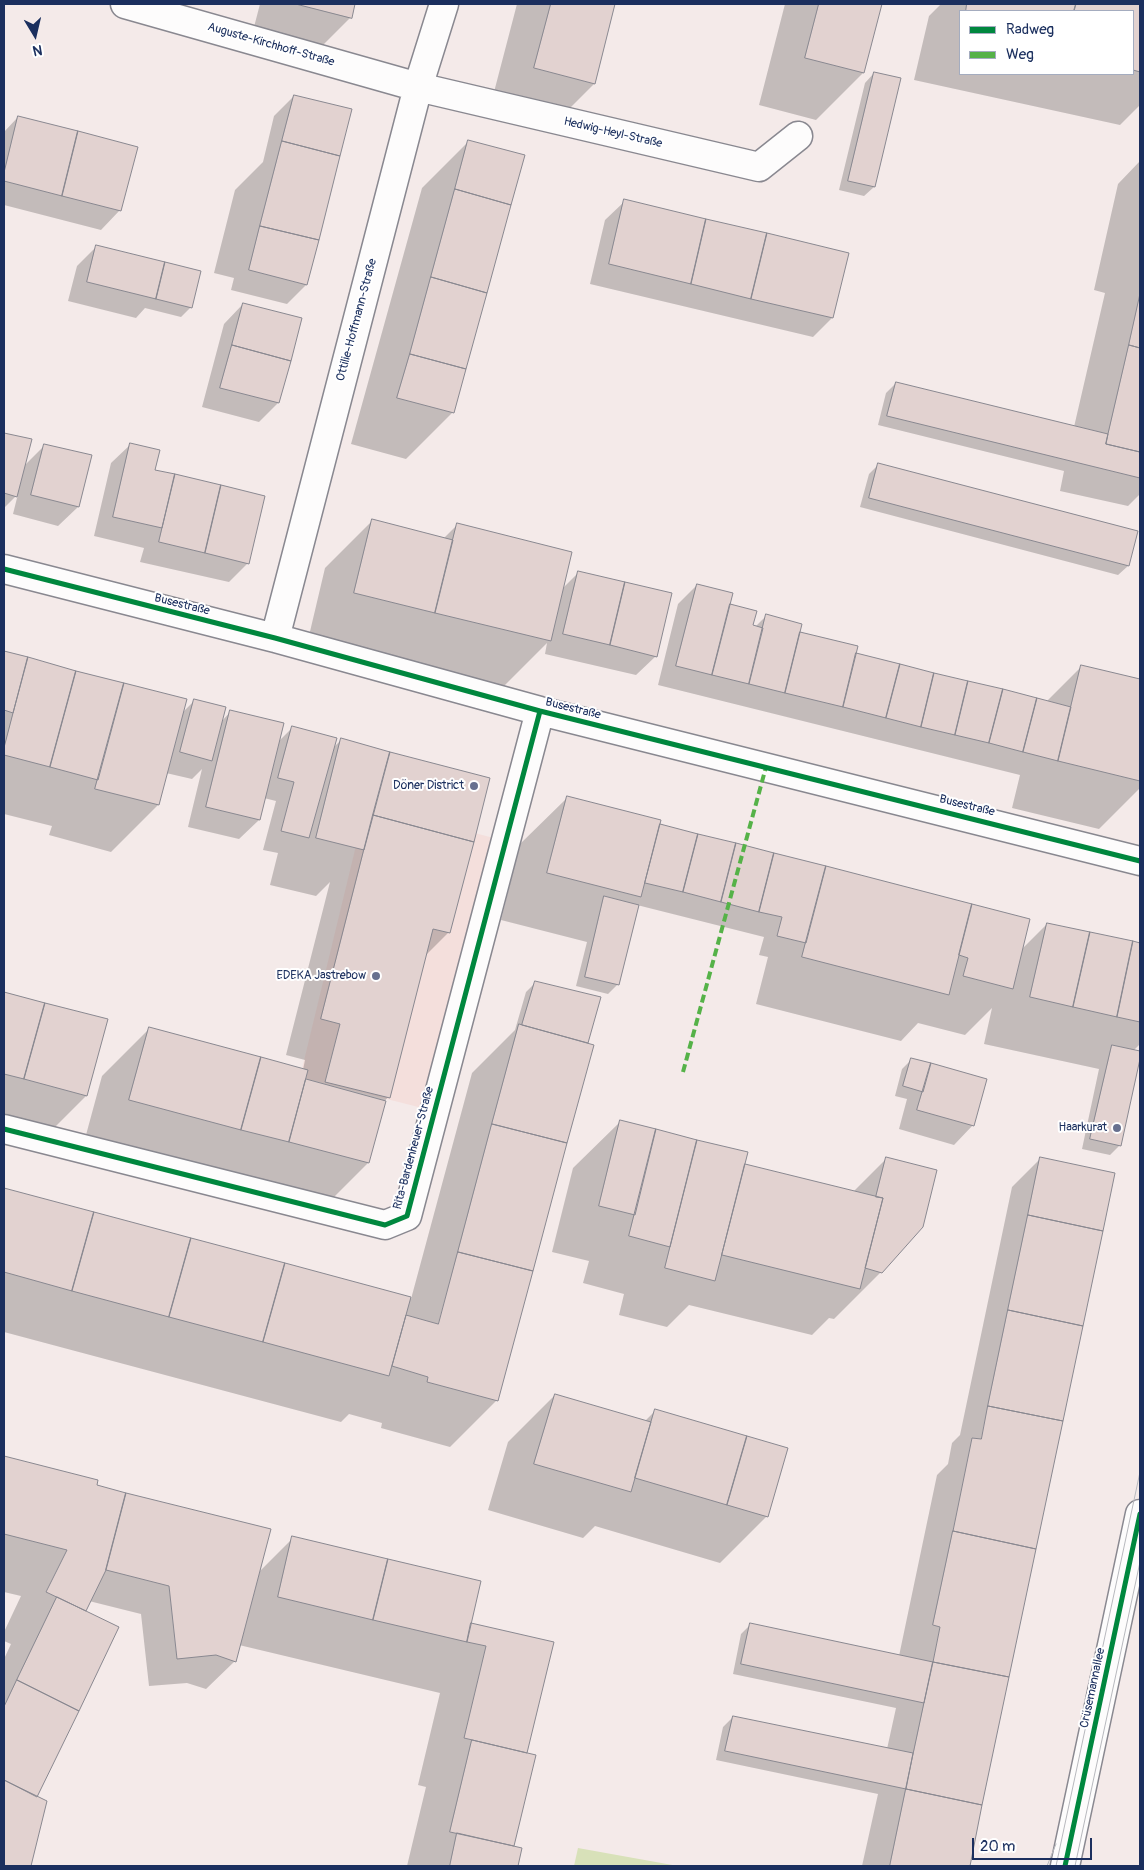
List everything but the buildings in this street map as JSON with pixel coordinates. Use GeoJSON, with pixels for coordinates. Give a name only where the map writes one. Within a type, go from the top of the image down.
{"type":"FeatureCollection","features":[{"type":"Feature","properties":{"kind":"street","name":"Auguste-Kirchhoff-Straße"},"geometry":{"type":"LineString","coordinates":[[125,4],[418,87]]}},
{"type":"Feature","properties":{"kind":"street","name":"Ottilie-Hoffmann-Straße"},"geometry":{"type":"LineString","coordinates":[[275,638],[418,87],[444,4]]}},
{"type":"Feature","properties":{"kind":"street","name":"Hedwig-Heyl-Straße"},"geometry":{"type":"LineString","coordinates":[[418,87],[760,167],[798,136]]}},
{"type":"Feature","properties":{"kind":"street","name":"Busestraße"},"geometry":{"type":"LineString","coordinates":[[4,569],[275,638],[540,712],[1140,861]]}},
{"type":"Feature","properties":{"kind":"street","name":"Rita-Bardenheuer-Straße"},"geometry":{"type":"LineString","coordinates":[[4,1129],[385,1225],[407,1216],[540,712]]}},
{"type":"Feature","properties":{"kind":"street","name":"Crüsemannallee"},"geometry":{"type":"LineString","coordinates":[[1065,1866],[1140,1514]]}},
{"type":"Feature","properties":{"kind":"shaded area","name":"EDEKA Jastrebow"},"geometry":{"type":"Polygon","coordinates":[[[366,804],[501,840],[434,1111],[300,1077],[366,804]]]}},
{"type":"Feature","properties":{"kind":"green space"},"geometry":{"type":"Polygon","coordinates":[[[578,1848],[678,1866],[574,1866],[578,1848]]]}},
{"type":"Feature","properties":{"kind":"tram line"},"geometry":{"type":"LineString","coordinates":[[1056,1866],[1140,1472]]}},
{"type":"Feature","properties":{"kind":"tram line"},"geometry":{"type":"LineString","coordinates":[[1075,1866],[1140,1562]]}},
{"type":"Feature","properties":{"kind":"tram line"},"geometry":{"type":"LineString","coordinates":[[1047,1866],[1056,1844]]}},
{"type":"Feature","properties":{"kind":"marked path"},"geometry":{"type":"LineString","coordinates":[[683,1072],[766,767]]}},
{"type":"Feature","properties":{"kind":"cycle path"},"geometry":{"type":"LineString","coordinates":[[4,569],[275,638],[540,711],[1140,861]]}},
{"type":"Feature","properties":{"kind":"cycle path"},"geometry":{"type":"LineString","coordinates":[[4,1129],[385,1225],[407,1216],[540,711]]}},
{"type":"Feature","properties":{"kind":"cycle path"},"geometry":{"type":"LineString","coordinates":[[1065,1866],[1140,1514]]}},
{"type":"Feature","properties":{"kind":"place","name":"Döner District"},"geometry":{"type":"Point","coordinates":[474,786]}},
{"type":"Feature","properties":{"kind":"place","name":"EDEKA Jastrebow"},"geometry":{"type":"Point","coordinates":[376,976]}},
{"type":"Feature","properties":{"kind":"place","name":"Haarkurat"},"geometry":{"type":"Point","coordinates":[1117,1128]}}]}
